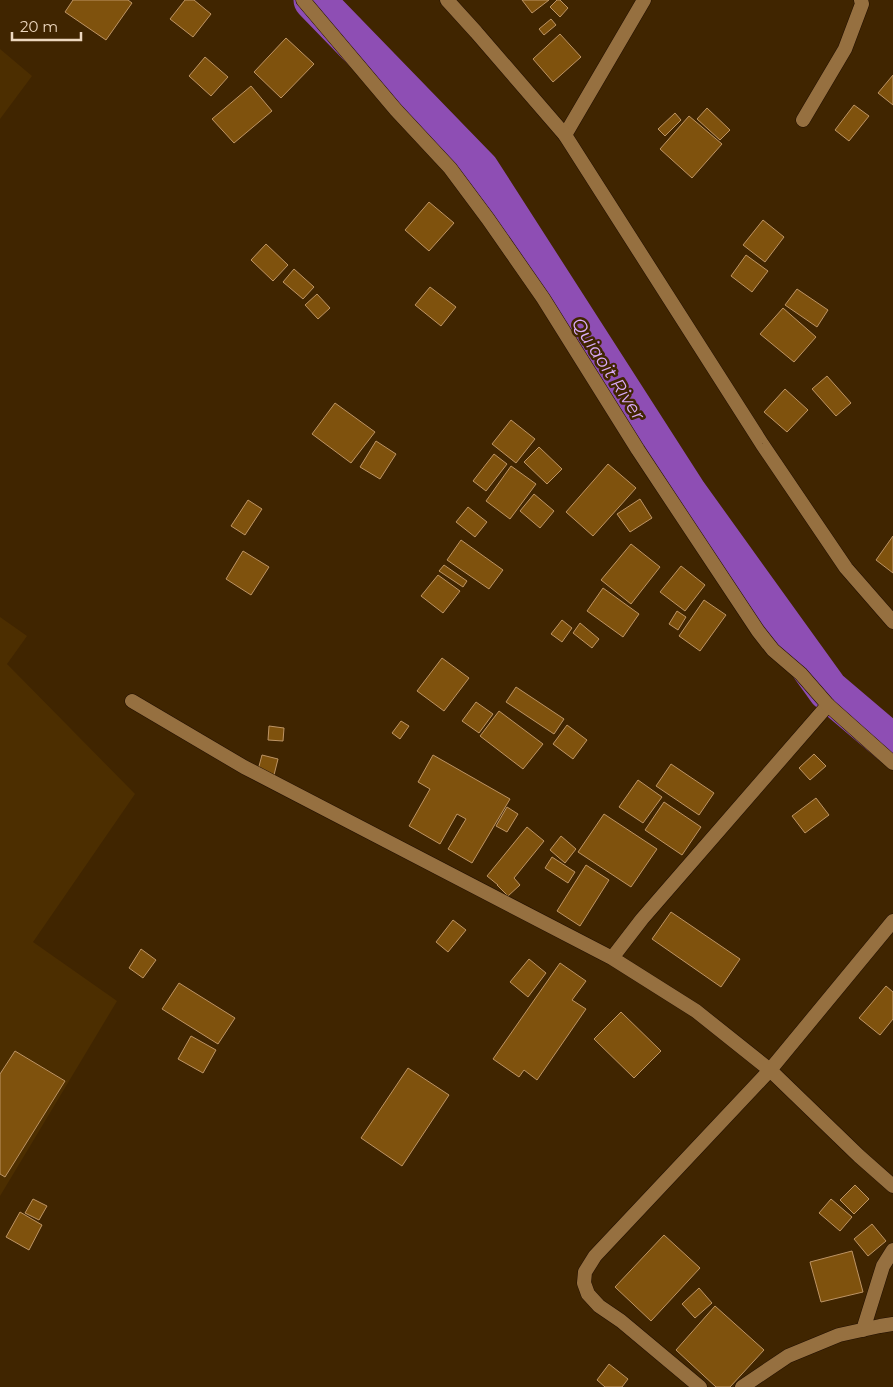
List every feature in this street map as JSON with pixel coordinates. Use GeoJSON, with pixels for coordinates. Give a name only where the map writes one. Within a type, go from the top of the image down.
{"type":"FeatureCollection","features":[{"type":"Feature","properties":{"kind":"street"},"geometry":{"type":"LineString","coordinates":[[303,0],[396,110],[450,168],[488,219],[543,298],[638,450],[773,650],[800,674],[828,705],[893,762]]}},
{"type":"Feature","properties":{"kind":"street"},"geometry":{"type":"LineString","coordinates":[[447,0],[565,135],[762,444],[846,568],[893,622]]}},
{"type":"Feature","properties":{"kind":"street"},"geometry":{"type":"LineString","coordinates":[[565,135],[644,0]]}},
{"type":"Feature","properties":{"kind":"street"},"geometry":{"type":"LineString","coordinates":[[803,120],[844,49],[862,4],[861,0]]}},
{"type":"Feature","properties":{"kind":"street"},"geometry":{"type":"LineString","coordinates":[[132,701],[244,767],[612,958],[696,1011],[770,1070],[859,1156],[893,1186]]}},
{"type":"Feature","properties":{"kind":"street"},"geometry":{"type":"LineString","coordinates":[[612,958],[642,919],[828,705]]}},
{"type":"Feature","properties":{"kind":"street"},"geometry":{"type":"LineString","coordinates":[[700,1387],[599,1306],[588,1294],[584,1283],[585,1272],[595,1256],[770,1070],[893,921]]}},
{"type":"Feature","properties":{"kind":"street"},"geometry":{"type":"LineString","coordinates":[[863,1330],[883,1266],[893,1250]]}},
{"type":"Feature","properties":{"kind":"street"},"geometry":{"type":"LineString","coordinates":[[742,1387],[788,1356],[839,1335],[893,1324]]}},
{"type":"Feature","properties":{"kind":"shaded area"},"geometry":{"type":"Polygon","coordinates":[[[0,49],[32,76],[0,119],[0,49]]]}},
{"type":"Feature","properties":{"kind":"shaded area"},"geometry":{"type":"Polygon","coordinates":[[[0,617],[27,636],[7,664],[135,794],[33,942],[117,1001],[0,1196],[0,617]]]}},
{"type":"Feature","properties":{"kind":"building"},"geometry":{"type":"Polygon","coordinates":[[[73,0],[128,0],[132,3],[106,40],[65,12],[73,0]]]}},
{"type":"Feature","properties":{"kind":"building"},"geometry":{"type":"Polygon","coordinates":[[[185,0],[194,0],[211,14],[193,37],[170,19],[185,0]]]}},
{"type":"Feature","properties":{"kind":"building"},"geometry":{"type":"Polygon","coordinates":[[[522,0],[549,0],[532,13],[522,0]]]}},
{"type":"Feature","properties":{"kind":"building"},"geometry":{"type":"Polygon","coordinates":[[[557,0],[560,0],[568,8],[560,17],[550,7],[557,0]]]}},
{"type":"Feature","properties":{"kind":"building"},"geometry":{"type":"Polygon","coordinates":[[[551,19],[556,25],[544,35],[539,29],[551,19]]]}},
{"type":"Feature","properties":{"kind":"building"},"geometry":{"type":"Polygon","coordinates":[[[560,34],[581,57],[553,82],[533,59],[560,34]]]}},
{"type":"Feature","properties":{"kind":"building"},"geometry":{"type":"Polygon","coordinates":[[[286,38],[314,64],[281,98],[254,72],[286,38]]]}},
{"type":"Feature","properties":{"kind":"building"},"geometry":{"type":"Polygon","coordinates":[[[205,57],[228,77],[211,96],[189,76],[205,57]]]}},
{"type":"Feature","properties":{"kind":"building"},"geometry":{"type":"Polygon","coordinates":[[[893,75],[893,105],[878,93],[893,75]]]}},
{"type":"Feature","properties":{"kind":"building"},"geometry":{"type":"Polygon","coordinates":[[[251,86],[272,111],[234,143],[212,119],[251,86]]]}},
{"type":"Feature","properties":{"kind":"building"},"geometry":{"type":"Polygon","coordinates":[[[854,105],[869,116],[849,141],[835,130],[854,105]]]}},
{"type":"Feature","properties":{"kind":"building"},"geometry":{"type":"Polygon","coordinates":[[[707,108],[730,130],[720,140],[697,119],[707,108]]]}},
{"type":"Feature","properties":{"kind":"building"},"geometry":{"type":"Polygon","coordinates":[[[675,113],[681,120],[665,136],[658,129],[675,113]]]}},
{"type":"Feature","properties":{"kind":"building"},"geometry":{"type":"Polygon","coordinates":[[[689,116],[722,144],[692,178],[660,149],[689,116]]]}},
{"type":"Feature","properties":{"kind":"building"},"geometry":{"type":"Polygon","coordinates":[[[429,202],[454,223],[429,251],[405,230],[429,202]]]}},
{"type":"Feature","properties":{"kind":"building"},"geometry":{"type":"Polygon","coordinates":[[[763,220],[784,237],[765,262],[743,245],[763,220]]]}},
{"type":"Feature","properties":{"kind":"building"},"geometry":{"type":"Polygon","coordinates":[[[266,244],[288,265],[273,281],[251,260],[266,244]]]}},
{"type":"Feature","properties":{"kind":"building"},"geometry":{"type":"Polygon","coordinates":[[[746,255],[768,271],[752,292],[731,276],[746,255]]]}},
{"type":"Feature","properties":{"kind":"building"},"geometry":{"type":"Polygon","coordinates":[[[294,269],[314,287],[303,299],[283,282],[294,269]]]}},
{"type":"Feature","properties":{"kind":"building"},"geometry":{"type":"Polygon","coordinates":[[[430,287],[456,307],[441,326],[415,305],[430,287]]]}},
{"type":"Feature","properties":{"kind":"building"},"geometry":{"type":"Polygon","coordinates":[[[797,289],[828,310],[817,327],[785,305],[797,289]]]}},
{"type":"Feature","properties":{"kind":"building"},"geometry":{"type":"Polygon","coordinates":[[[317,294],[330,308],[318,319],[305,305],[317,294]]]}},
{"type":"Feature","properties":{"kind":"building"},"geometry":{"type":"Polygon","coordinates":[[[783,308],[816,337],[794,362],[760,334],[783,308]]]}},
{"type":"Feature","properties":{"kind":"building"},"geometry":{"type":"Polygon","coordinates":[[[827,376],[851,403],[836,416],[812,389],[827,376]]]}},
{"type":"Feature","properties":{"kind":"building"},"geometry":{"type":"Polygon","coordinates":[[[785,389],[808,410],[787,432],[764,412],[785,389]]]}},
{"type":"Feature","properties":{"kind":"building"},"geometry":{"type":"Polygon","coordinates":[[[335,403],[375,432],[351,463],[312,434],[335,403]]]}},
{"type":"Feature","properties":{"kind":"building"},"geometry":{"type":"Polygon","coordinates":[[[511,420],[535,439],[516,463],[492,444],[511,420]]]}},
{"type":"Feature","properties":{"kind":"building"},"geometry":{"type":"Polygon","coordinates":[[[376,441],[396,454],[380,479],[360,467],[376,441]]]}},
{"type":"Feature","properties":{"kind":"building"},"geometry":{"type":"Polygon","coordinates":[[[539,447],[562,469],[547,484],[524,462],[539,447]]]}},
{"type":"Feature","properties":{"kind":"building"},"geometry":{"type":"Polygon","coordinates":[[[494,454],[507,464],[486,491],[473,481],[494,454]]]}},
{"type":"Feature","properties":{"kind":"building"},"geometry":{"type":"Polygon","coordinates":[[[608,464],[636,488],[593,536],[566,512],[608,464]]]}},
{"type":"Feature","properties":{"kind":"building"},"geometry":{"type":"Polygon","coordinates":[[[511,466],[536,484],[510,519],[486,501],[511,466]]]}},
{"type":"Feature","properties":{"kind":"building"},"geometry":{"type":"Polygon","coordinates":[[[534,494],[554,511],[540,528],[520,511],[534,494]]]}},
{"type":"Feature","properties":{"kind":"building"},"geometry":{"type":"Polygon","coordinates":[[[640,499],[652,518],[630,532],[617,514],[640,499]]]}},
{"type":"Feature","properties":{"kind":"building"},"geometry":{"type":"Polygon","coordinates":[[[248,500],[262,509],[245,535],[231,526],[248,500]]]}},
{"type":"Feature","properties":{"kind":"building"},"geometry":{"type":"Polygon","coordinates":[[[468,507],[487,522],[475,537],[456,522],[468,507]]]}},
{"type":"Feature","properties":{"kind":"building"},"geometry":{"type":"Polygon","coordinates":[[[893,536],[893,573],[876,560],[893,536]]]}},
{"type":"Feature","properties":{"kind":"building"},"geometry":{"type":"Polygon","coordinates":[[[461,540],[503,570],[489,589],[447,560],[461,540]]]}},
{"type":"Feature","properties":{"kind":"building"},"geometry":{"type":"Polygon","coordinates":[[[631,544],[660,567],[631,604],[601,580],[631,544]]]}},
{"type":"Feature","properties":{"kind":"building"},"geometry":{"type":"Polygon","coordinates":[[[243,551],[269,567],[251,595],[226,579],[243,551]]]}},
{"type":"Feature","properties":{"kind":"building"},"geometry":{"type":"Polygon","coordinates":[[[444,565],[467,581],[463,587],[439,571],[444,565]]]}},
{"type":"Feature","properties":{"kind":"building"},"geometry":{"type":"Polygon","coordinates":[[[681,566],[705,585],[685,611],[660,592],[681,566]]]}},
{"type":"Feature","properties":{"kind":"building"},"geometry":{"type":"Polygon","coordinates":[[[438,575],[460,591],[443,613],[421,596],[438,575]]]}},
{"type":"Feature","properties":{"kind":"building"},"geometry":{"type":"Polygon","coordinates":[[[603,588],[639,614],[623,637],[587,611],[603,588]]]}},
{"type":"Feature","properties":{"kind":"building"},"geometry":{"type":"Polygon","coordinates":[[[704,600],[726,615],[700,651],[679,636],[704,600]]]}},
{"type":"Feature","properties":{"kind":"building"},"geometry":{"type":"Polygon","coordinates":[[[677,611],[686,617],[678,630],[669,624],[677,611]]]}},
{"type":"Feature","properties":{"kind":"building"},"geometry":{"type":"Polygon","coordinates":[[[562,620],[572,628],[562,642],[551,634],[562,620]]]}},
{"type":"Feature","properties":{"kind":"building"},"geometry":{"type":"Polygon","coordinates":[[[580,623],[599,639],[592,648],[573,633],[580,623]]]}},
{"type":"Feature","properties":{"kind":"building"},"geometry":{"type":"Polygon","coordinates":[[[442,658],[469,678],[444,711],[417,691],[442,658]]]}},
{"type":"Feature","properties":{"kind":"building"},"geometry":{"type":"Polygon","coordinates":[[[516,687],[564,719],[554,734],[506,702],[516,687]]]}},
{"type":"Feature","properties":{"kind":"building"},"geometry":{"type":"Polygon","coordinates":[[[476,702],[493,714],[479,733],[462,721],[476,702]]]}},
{"type":"Feature","properties":{"kind":"building"},"geometry":{"type":"Polygon","coordinates":[[[499,711],[543,744],[523,769],[480,736],[499,711]]]}},
{"type":"Feature","properties":{"kind":"building"},"geometry":{"type":"Polygon","coordinates":[[[401,721],[409,726],[400,739],[392,733],[401,721]]]}},
{"type":"Feature","properties":{"kind":"building"},"geometry":{"type":"Polygon","coordinates":[[[567,725],[587,740],[573,759],[553,744],[567,725]]]}},
{"type":"Feature","properties":{"kind":"building"},"geometry":{"type":"Polygon","coordinates":[[[269,726],[284,728],[283,741],[268,740],[269,726]]]}},
{"type":"Feature","properties":{"kind":"building"},"geometry":{"type":"Polygon","coordinates":[[[814,754],[826,766],[810,780],[799,768],[814,754]]]}},
{"type":"Feature","properties":{"kind":"building"},"geometry":{"type":"Polygon","coordinates":[[[262,755],[278,759],[274,775],[258,770],[262,755]]]}},
{"type":"Feature","properties":{"kind":"building"},"geometry":{"type":"Polygon","coordinates":[[[433,755],[510,799],[472,863],[448,849],[466,819],[457,814],[440,844],[409,826],[430,789],[418,782],[433,755]]]}},
{"type":"Feature","properties":{"kind":"building"},"geometry":{"type":"Polygon","coordinates":[[[671,764],[714,793],[699,815],[656,786],[671,764]]]}},
{"type":"Feature","properties":{"kind":"building"},"geometry":{"type":"Polygon","coordinates":[[[638,780],[662,797],[643,823],[619,807],[638,780]]]}},
{"type":"Feature","properties":{"kind":"building"},"geometry":{"type":"Polygon","coordinates":[[[816,798],[829,815],[805,833],[792,816],[816,798]]]}},
{"type":"Feature","properties":{"kind":"building"},"geometry":{"type":"Polygon","coordinates":[[[664,802],[701,827],[682,855],[645,830],[664,802]]]}},
{"type":"Feature","properties":{"kind":"building"},"geometry":{"type":"Polygon","coordinates":[[[507,807],[518,814],[507,832],[496,826],[507,807]]]}},
{"type":"Feature","properties":{"kind":"building"},"geometry":{"type":"Polygon","coordinates":[[[604,814],[657,849],[631,887],[578,852],[604,814]]]}},
{"type":"Feature","properties":{"kind":"building"},"geometry":{"type":"Polygon","coordinates":[[[527,827],[544,841],[514,878],[520,885],[508,896],[487,876],[527,827]]]}},
{"type":"Feature","properties":{"kind":"building"},"geometry":{"type":"Polygon","coordinates":[[[561,836],[576,849],[565,863],[550,850],[561,836]]]}},
{"type":"Feature","properties":{"kind":"building"},"geometry":{"type":"Polygon","coordinates":[[[552,857],[575,872],[568,883],[545,868],[552,857]]]}},
{"type":"Feature","properties":{"kind":"building"},"geometry":{"type":"Polygon","coordinates":[[[586,865],[609,880],[580,926],[557,911],[586,865]]]}},
{"type":"Feature","properties":{"kind":"building"},"geometry":{"type":"Polygon","coordinates":[[[671,912],[740,959],[721,987],[652,939],[671,912]]]}},
{"type":"Feature","properties":{"kind":"building"},"geometry":{"type":"Polygon","coordinates":[[[453,920],[466,930],[448,952],[436,942],[453,920]]]}},
{"type":"Feature","properties":{"kind":"building"},"geometry":{"type":"Polygon","coordinates":[[[141,949],[156,960],[143,978],[129,968],[141,949]]]}},
{"type":"Feature","properties":{"kind":"building"},"geometry":{"type":"Polygon","coordinates":[[[529,959],[546,973],[528,997],[510,982],[529,959]]]}},
{"type":"Feature","properties":{"kind":"building"},"geometry":{"type":"Polygon","coordinates":[[[560,963],[586,981],[572,1000],[586,1009],[537,1080],[524,1070],[519,1077],[493,1059],[560,963]]]}},
{"type":"Feature","properties":{"kind":"building"},"geometry":{"type":"Polygon","coordinates":[[[179,983],[235,1018],[218,1044],[162,1009],[179,983]]]}},
{"type":"Feature","properties":{"kind":"building"},"geometry":{"type":"Polygon","coordinates":[[[886,986],[893,992],[893,1019],[880,1035],[859,1018],[886,986]]]}},
{"type":"Feature","properties":{"kind":"building"},"geometry":{"type":"Polygon","coordinates":[[[621,1012],[661,1051],[634,1078],[594,1039],[621,1012]]]}},
{"type":"Feature","properties":{"kind":"building"},"geometry":{"type":"Polygon","coordinates":[[[191,1036],[216,1050],[203,1073],[178,1059],[191,1036]]]}},
{"type":"Feature","properties":{"kind":"building"},"geometry":{"type":"Polygon","coordinates":[[[15,1051],[65,1081],[5,1177],[0,1174],[0,1074],[15,1051]]]}},
{"type":"Feature","properties":{"kind":"building"},"geometry":{"type":"Polygon","coordinates":[[[408,1068],[449,1095],[402,1166],[361,1138],[408,1068]]]}},
{"type":"Feature","properties":{"kind":"building"},"geometry":{"type":"Polygon","coordinates":[[[855,1185],[869,1199],[854,1214],[840,1200],[855,1185]]]}},
{"type":"Feature","properties":{"kind":"building"},"geometry":{"type":"Polygon","coordinates":[[[33,1199],[47,1206],[39,1220],[25,1213],[33,1199]]]}},
{"type":"Feature","properties":{"kind":"building"},"geometry":{"type":"Polygon","coordinates":[[[831,1199],[852,1217],[840,1231],[819,1213],[831,1199]]]}},
{"type":"Feature","properties":{"kind":"building"},"geometry":{"type":"Polygon","coordinates":[[[20,1212],[42,1225],[29,1250],[6,1237],[20,1212]]]}},
{"type":"Feature","properties":{"kind":"building"},"geometry":{"type":"Polygon","coordinates":[[[872,1224],[886,1241],[868,1256],[854,1239],[872,1224]]]}},
{"type":"Feature","properties":{"kind":"building"},"geometry":{"type":"Polygon","coordinates":[[[664,1235],[700,1268],[651,1321],[615,1287],[664,1235]]]}},
{"type":"Feature","properties":{"kind":"building"},"geometry":{"type":"Polygon","coordinates":[[[852,1251],[863,1292],[821,1302],[810,1262],[852,1251]]]}},
{"type":"Feature","properties":{"kind":"building"},"geometry":{"type":"Polygon","coordinates":[[[699,1288],[712,1303],[695,1318],[682,1304],[699,1288]]]}},
{"type":"Feature","properties":{"kind":"building"},"geometry":{"type":"Polygon","coordinates":[[[715,1306],[764,1350],[730,1387],[716,1387],[676,1350],[715,1306]]]}},
{"type":"Feature","properties":{"kind":"building"},"geometry":{"type":"Polygon","coordinates":[[[609,1364],[628,1379],[622,1387],[605,1387],[597,1380],[609,1364]]]}},
{"type":"Feature","properties":{"kind":"waterway","name":"Quiaoit River"},"geometry":{"type":"LineString","coordinates":[[314,0],[479,170],[687,494],[828,690],[893,745]]}}]}
